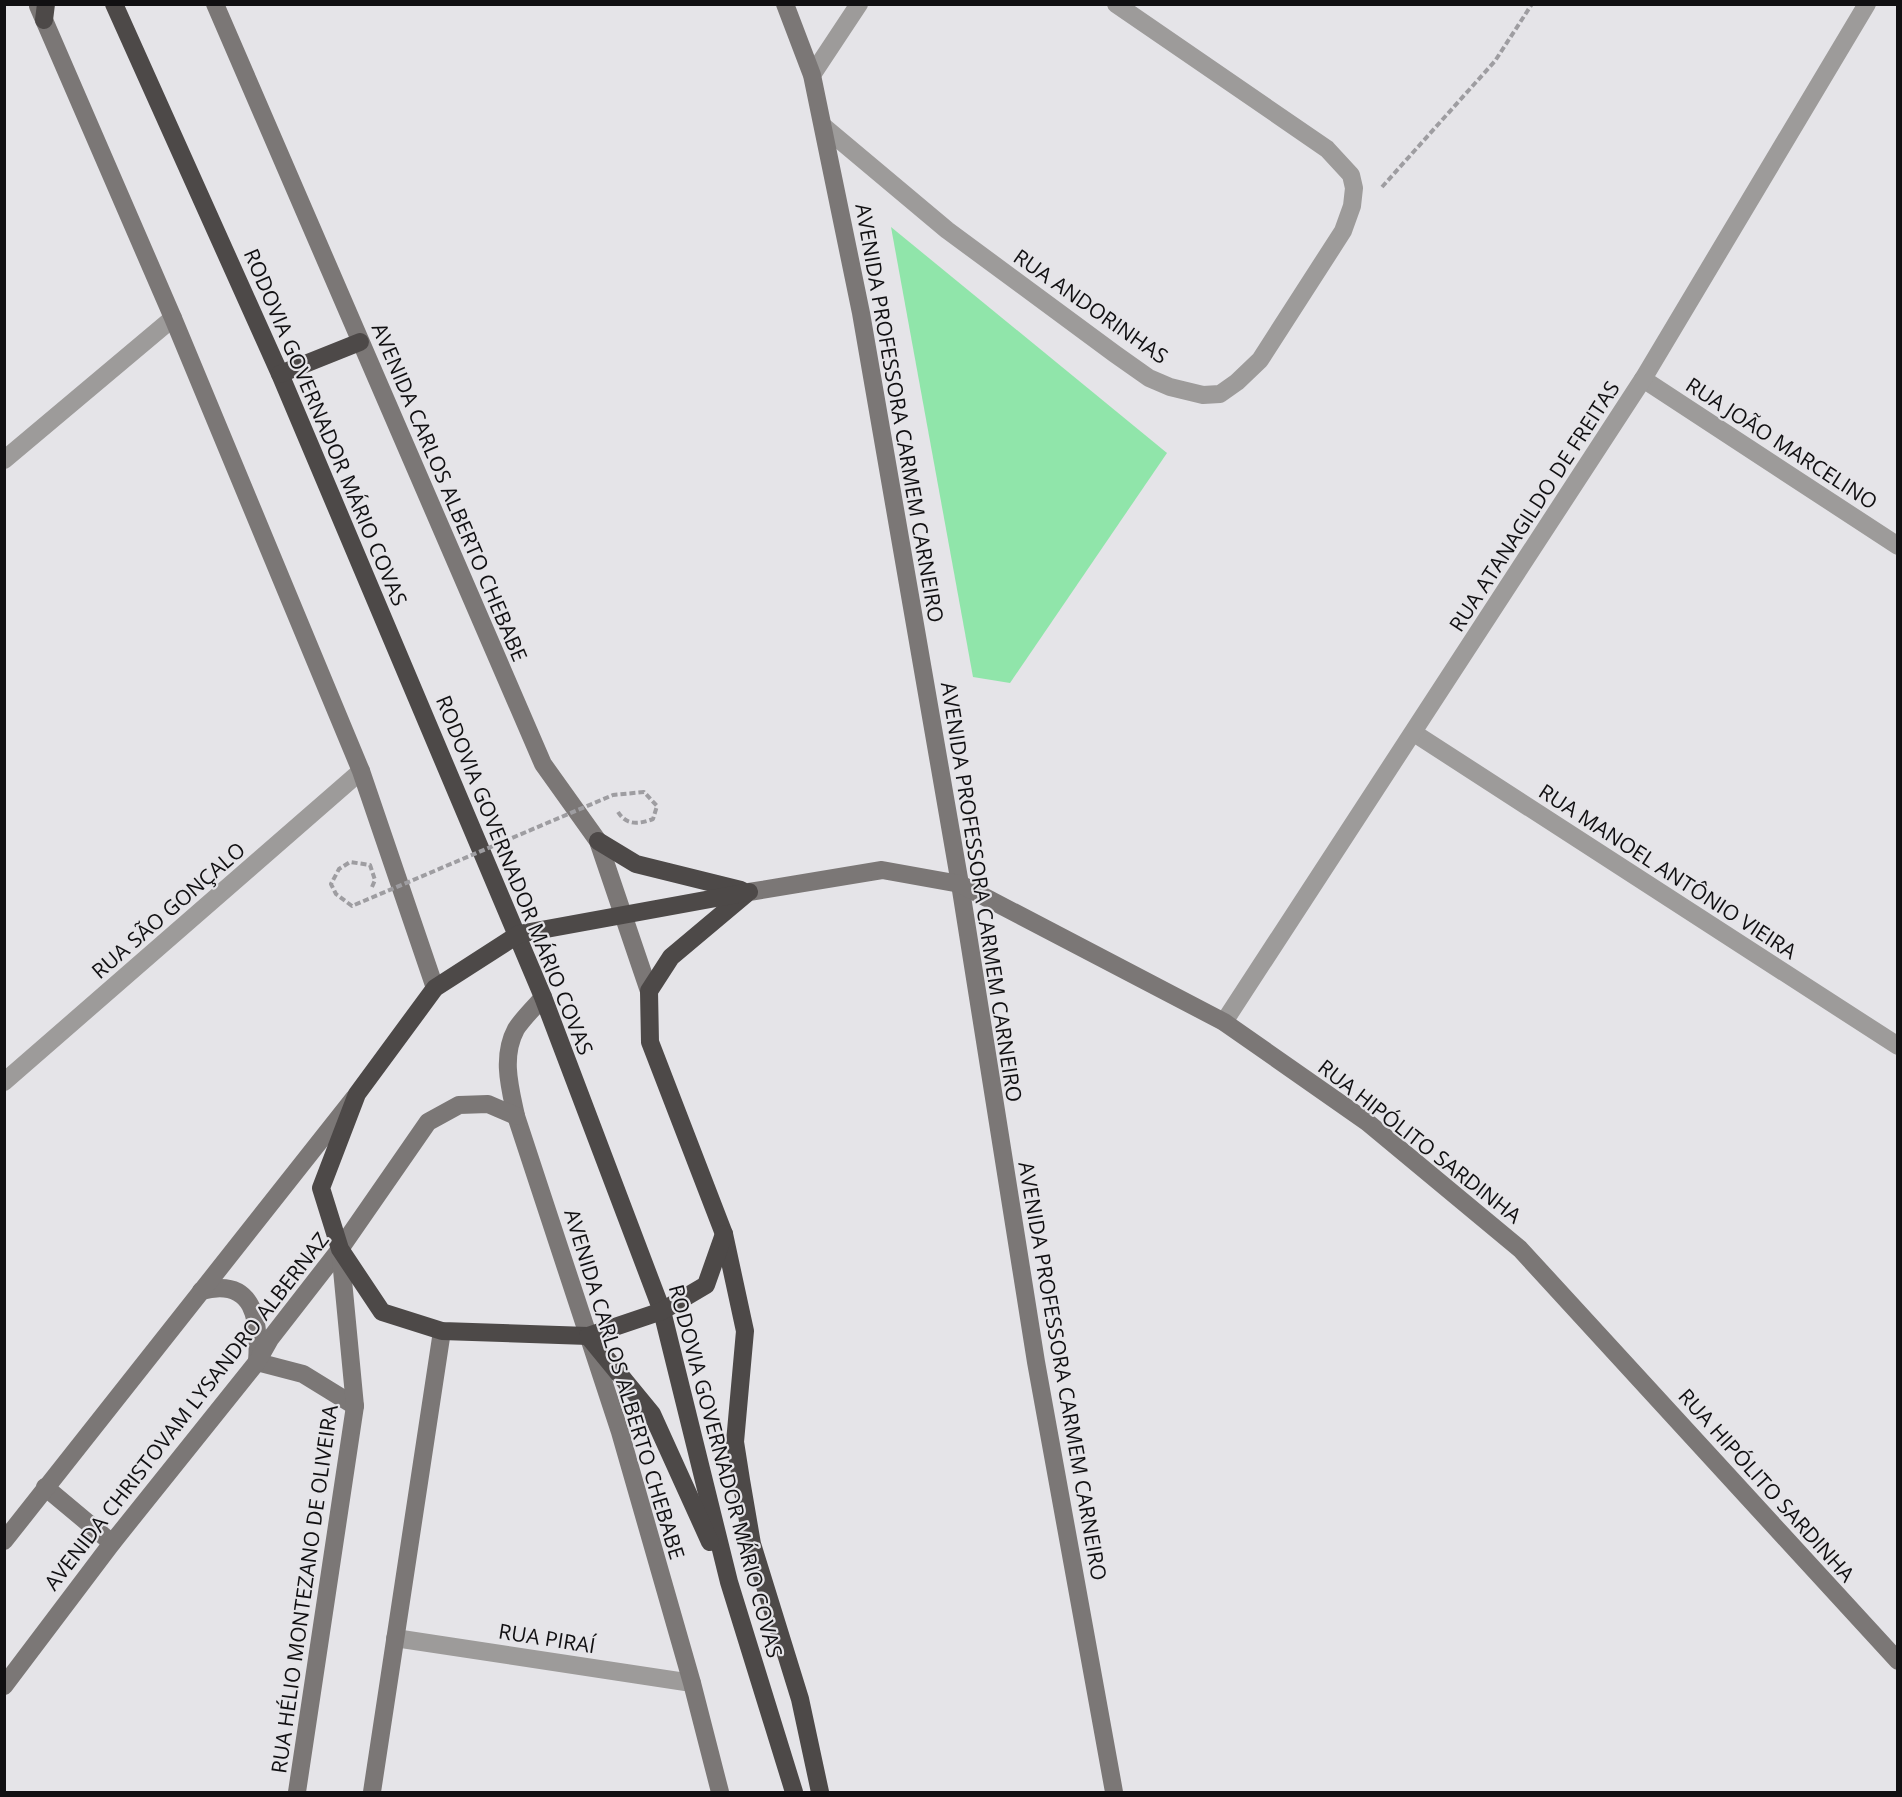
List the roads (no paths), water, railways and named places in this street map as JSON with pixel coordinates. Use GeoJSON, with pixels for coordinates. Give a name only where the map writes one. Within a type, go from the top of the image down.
{"type":"FeatureCollection","features":[{"type":"Feature","properties":{"kind":"highway","name":"RODOVIA GOVERNADOR MÁRIO COVAS"},"geometry":{"type":"LineString","coordinates":[[114,4],[280,374],[519,934],[543,997],[662,1311],[729,1582],[794,1792]]}},
{"type":"Feature","properties":{"kind":"highway"},"geometry":{"type":"LineString","coordinates":[[280,374],[360,342]]}},
{"type":"Feature","properties":{"kind":"highway"},"geometry":{"type":"LineString","coordinates":[[598,841],[636,864],[748,892]]}},
{"type":"Feature","properties":{"kind":"highway"},"geometry":{"type":"LineString","coordinates":[[724,1234],[706,1285],[662,1311],[588,1336],[442,1331],[382,1312],[340,1249],[321,1188],[357,1094],[435,988],[519,934],[748,892]]}},
{"type":"Feature","properties":{"kind":"highway"},"geometry":{"type":"LineString","coordinates":[[748,892],[671,957],[649,991],[650,1042],[724,1234],[745,1331],[735,1442],[752,1544],[800,1699],[820,1792]]}},
{"type":"Feature","properties":{"kind":"highway"},"geometry":{"type":"LineString","coordinates":[[588,1336],[652,1414],[729,1582]]}},
{"type":"Feature","properties":{"kind":"main road","name":"AVENIDA CARLOS ALBERTO CHEBABE"},"geometry":{"type":"LineString","coordinates":[[215,4],[543,764],[598,841],[649,991]]}},
{"type":"Feature","properties":{"kind":"main road","name":"AVENIDA PROFESSORA CARMEM CARNEIRO"},"geometry":{"type":"LineString","coordinates":[[785,4],[812,75],[861,314],[960,884],[1036,1362],[1113,1792]]}},
{"type":"Feature","properties":{"kind":"main road"},"geometry":{"type":"LineString","coordinates":[[42,10],[362,771],[435,988]]}},
{"type":"Feature","properties":{"kind":"main road","name":"RUA HIPÓLITO SARDINHA"},"geometry":{"type":"LineString","coordinates":[[748,892],[882,870],[960,884],[1224,1022],[1367,1122],[1520,1249],[1898,1661]]}},
{"type":"Feature","properties":{"kind":"main road","name":"AVENIDA CARLOS ALBERTO CHEBABE"},"geometry":{"type":"LineString","coordinates":[[543,997],[516,1030],[509,1051],[507,1079],[516,1116],[620,1432],[692,1683],[720,1792]]}},
{"type":"Feature","properties":{"kind":"main road"},"geometry":{"type":"LineString","coordinates":[[4,1541],[357,1094]]}},
{"type":"Feature","properties":{"kind":"main road","name":"AVENIDA CHRISTOVAM LYSANDRO ALBERNAZ"},"geometry":{"type":"LineString","coordinates":[[4,1686],[112,1542],[257,1362],[270,1339],[340,1249],[428,1122],[459,1106],[488,1104],[516,1116]]}},
{"type":"Feature","properties":{"kind":"main road","name":"RUA HÉLIO MONTEZANO DE OLIVEIRA"},"geometry":{"type":"LineString","coordinates":[[297,1792],[355,1406],[340,1249]]}},
{"type":"Feature","properties":{"kind":"main road"},"geometry":{"type":"LineString","coordinates":[[201,1291],[217,1287],[235,1291],[253,1306],[260,1331],[257,1362],[303,1374],[355,1406]]}},
{"type":"Feature","properties":{"kind":"main road"},"geometry":{"type":"LineString","coordinates":[[372,1792],[442,1331]]}},
{"type":"Feature","properties":{"kind":"main road"},"geometry":{"type":"LineString","coordinates":[[45,1487],[112,1542]]}},
{"type":"Feature","properties":{"kind":"street"},"geometry":{"type":"LineString","coordinates":[[812,75],[859,4]]}},
{"type":"Feature","properties":{"kind":"street","name":"RUA ANDORINHAS"},"geometry":{"type":"LineString","coordinates":[[823,126],[947,230],[1149,378],[1170,387],[1203,395],[1220,394],[1237,382],[1260,360],[1343,231],[1352,206],[1354,188],[1350,175],[1327,149],[1116,4]]}},
{"type":"Feature","properties":{"kind":"street","name":"RUA ATANAGILDO DE FREITAS"},"geometry":{"type":"LineString","coordinates":[[1224,1022],[1643,379],[1867,4]]}},
{"type":"Feature","properties":{"kind":"street"},"geometry":{"type":"LineString","coordinates":[[4,460],[173,318]]}},
{"type":"Feature","properties":{"kind":"street","name":"RUA JOÃO MARCELINO"},"geometry":{"type":"LineString","coordinates":[[1643,379],[1898,546]]}},
{"type":"Feature","properties":{"kind":"street","name":"RUA MANOEL ANTÔNIO VIEIRA"},"geometry":{"type":"LineString","coordinates":[[1414,733],[1898,1046]]}},
{"type":"Feature","properties":{"kind":"street","name":"RUA SÃO GONÇALO"},"geometry":{"type":"LineString","coordinates":[[4,1082],[362,771]]}},
{"type":"Feature","properties":{"kind":"street","name":"RUA PIRAÍ"},"geometry":{"type":"LineString","coordinates":[[395,1638],[692,1683]]}}]}
